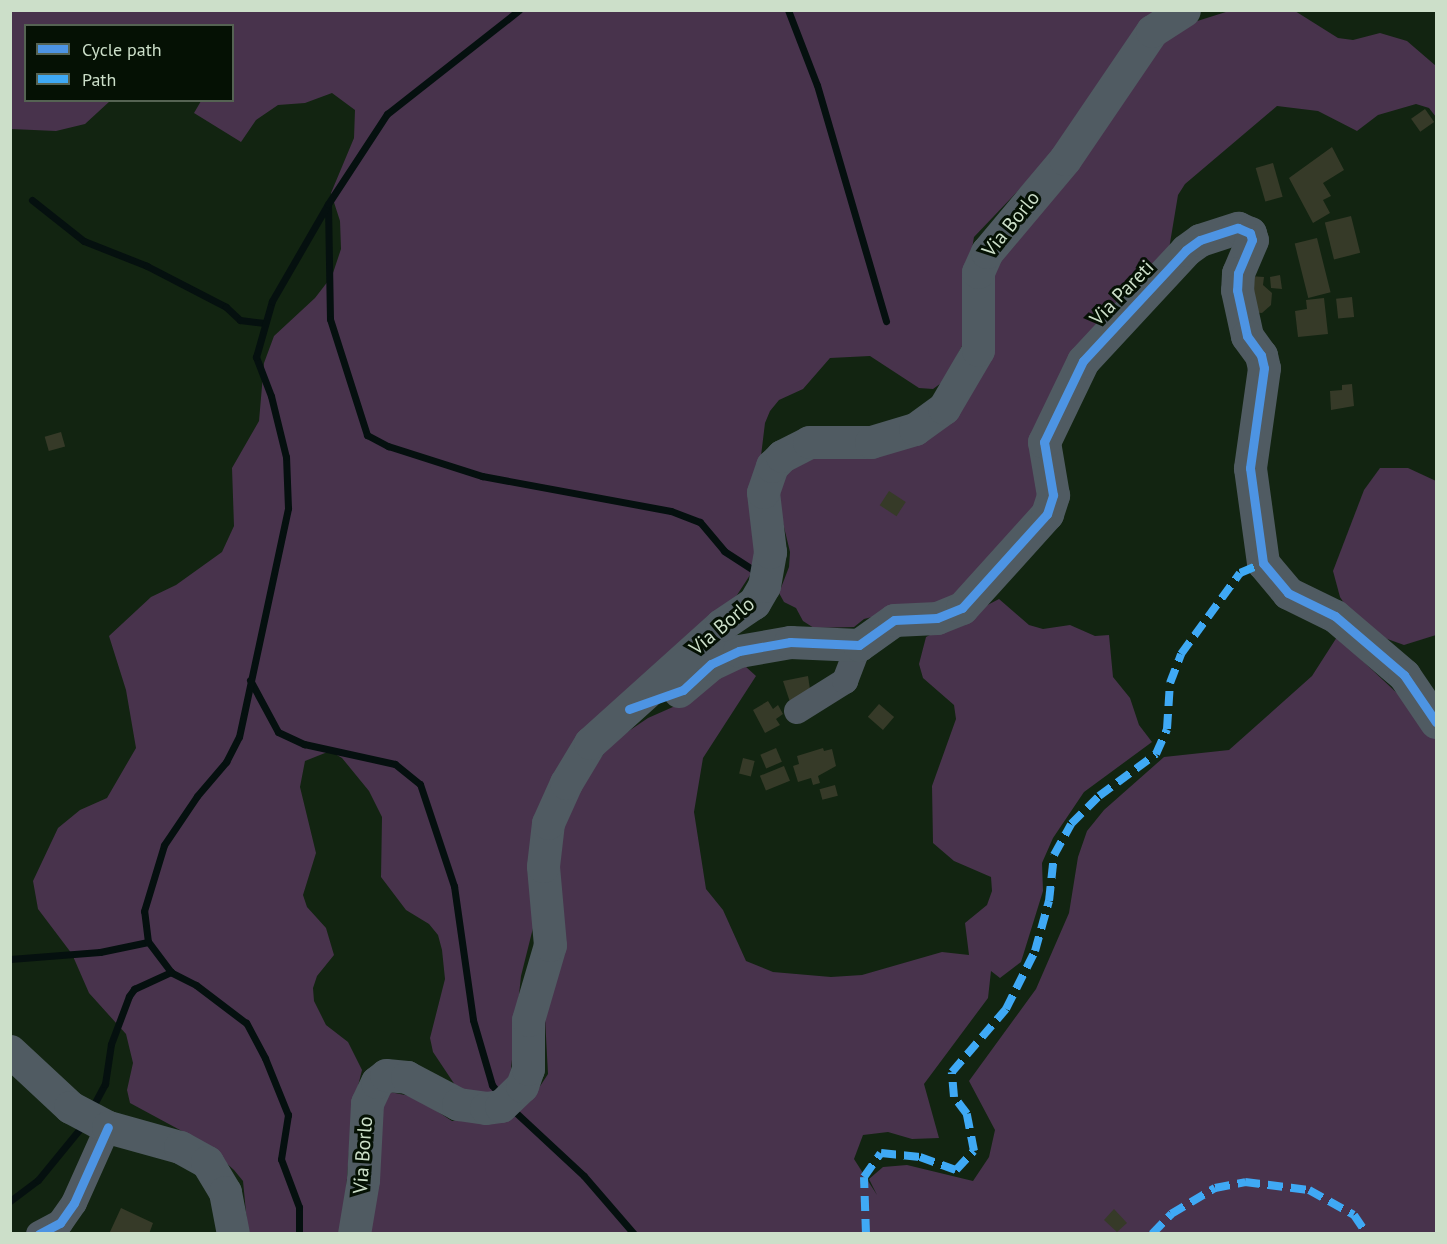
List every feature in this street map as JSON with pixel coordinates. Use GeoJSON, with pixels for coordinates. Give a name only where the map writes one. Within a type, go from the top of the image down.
{"type":"FeatureCollection","features":[{"type":"Feature","properties":{"kind":"main road","name":"Via Borlo"},"geometry":{"type":"LineString","coordinates":[[354,1233],[363,1180],[367,1103],[377,1082],[386,1075],[407,1077],[458,1104],[486,1108],[501,1106],[522,1086],[528,1069],[528,1020],[550,945],[543,866],[548,824],[566,783],[590,743],[721,625],[754,603],[764,586],[770,552],[764,492],[766,478],[782,456],[809,442],[852,443],[891,436],[924,425],[944,408],[978,350],[978,272],[987,252],[1065,159],[1152,31],[1184,10]]}},
{"type":"Feature","properties":{"kind":"main road","name":"Via Pareti"},"geometry":{"type":"LineString","coordinates":[[859,645],[894,620],[937,618],[962,608],[1052,505],[1044,442],[1083,360],[1186,250],[1200,240],[1238,228],[1250,233],[1252,240],[1238,273],[1237,290],[1247,336],[1262,356],[1264,368],[1250,468],[1263,563],[1288,593],[1335,616],[1404,675],[1437,722]]}},
{"type":"Feature","properties":{"kind":"main road"},"geometry":{"type":"LineString","coordinates":[[629,709],[683,690],[711,664],[739,651],[790,642],[859,645]]}},
{"type":"Feature","properties":{"kind":"main road"},"geometry":{"type":"LineString","coordinates":[[10,1051],[70,1107],[108,1127],[180,1147],[207,1162],[225,1192],[233,1233]]}},
{"type":"Feature","properties":{"kind":"street"},"geometry":{"type":"LineString","coordinates":[[798,711],[845,681],[859,645]]}},
{"type":"Feature","properties":{"kind":"street"},"geometry":{"type":"LineString","coordinates":[[39,1233],[52,1230],[71,1208],[108,1127]]}},
{"type":"Feature","properties":{"kind":"shaded area"},"geometry":{"type":"Polygon","coordinates":[[[11,11],[1157,11],[1067,139],[974,237],[967,278],[968,334],[944,381],[933,389],[919,388],[870,356],[830,358],[803,389],[779,400],[770,411],[765,423],[760,464],[760,536],[750,575],[728,609],[581,736],[521,976],[510,1078],[499,1096],[457,1088],[433,1052],[430,1038],[445,979],[442,950],[438,935],[429,924],[406,910],[381,877],[382,817],[369,791],[342,758],[330,751],[305,761],[300,787],[316,853],[303,895],[307,907],[326,928],[334,955],[317,976],[313,988],[314,1001],[326,1025],[348,1042],[362,1070],[352,1110],[343,1233],[248,1233],[243,1181],[234,1170],[204,1143],[130,1103],[127,1090],[133,1063],[126,1034],[89,993],[72,954],[38,909],[33,881],[58,828],[80,810],[107,798],[136,748],[126,690],[109,636],[151,597],[176,585],[222,552],[234,526],[232,468],[259,421],[264,363],[274,336],[315,298],[332,276],[341,249],[340,221],[331,193],[354,138],[355,110],[332,93],[305,103],[278,105],[256,120],[241,142],[194,113],[200,102],[234,102],[234,24],[24,24],[24,102],[109,102],[85,124],[56,131],[11,129],[11,11]]]}},
{"type":"Feature","properties":{"kind":"shaded area"},"geometry":{"type":"Polygon","coordinates":[[[1229,11],[1295,11],[1338,38],[1353,40],[1380,33],[1407,41],[1436,66],[1436,117],[1429,108],[1416,104],[1378,115],[1357,131],[1318,111],[1277,106],[1185,184],[1178,195],[1169,249],[1097,328],[1037,505],[963,592],[941,605],[907,608],[864,619],[854,627],[814,628],[803,621],[796,608],[784,602],[779,593],[789,567],[790,552],[777,498],[787,472],[809,456],[926,434],[994,327],[994,269],[1160,44],[1191,23],[1229,11]]]}},
{"type":"Feature","properties":{"kind":"shaded area"},"geometry":{"type":"Polygon","coordinates":[[[1380,468],[1408,468],[1436,481],[1436,635],[1404,645],[1379,636],[1355,620],[1340,597],[1333,571],[1364,490],[1380,468]]]}},
{"type":"Feature","properties":{"kind":"shaded area"},"geometry":{"type":"Polygon","coordinates":[[[999,599],[1029,625],[1043,629],[1070,625],[1095,636],[1109,635],[1113,677],[1130,698],[1139,725],[1152,742],[1084,792],[1053,838],[1042,863],[1043,891],[1021,962],[1000,978],[991,971],[988,998],[924,1084],[939,1138],[912,1139],[888,1132],[863,1135],[854,1159],[877,1195],[869,1179],[883,1167],[907,1165],[973,1181],[989,1157],[995,1130],[969,1081],[1036,989],[1069,913],[1078,857],[1087,831],[1104,810],[1164,757],[1229,750],[1312,676],[1337,637],[1414,709],[1436,739],[1436,1233],[367,1234],[377,1103],[390,1092],[415,1097],[452,1121],[505,1119],[533,1097],[548,1074],[545,1018],[564,811],[611,743],[648,718],[691,699],[724,669],[745,666],[756,676],[703,758],[694,812],[706,889],[723,910],[746,961],[773,972],[831,977],[862,975],[942,952],[969,955],[965,923],[987,905],[992,891],[991,877],[954,861],[933,843],[932,786],[956,719],[954,705],[923,678],[919,664],[926,637],[999,599]]]}},
{"type":"Feature","properties":{"kind":"building"},"geometry":{"type":"Polygon","coordinates":[[[1425,109],[1434,122],[1420,132],[1411,119],[1425,109]]]}},
{"type":"Feature","properties":{"kind":"building"},"geometry":{"type":"Polygon","coordinates":[[[1332,147],[1344,170],[1323,183],[1331,196],[1323,200],[1330,213],[1313,223],[1289,178],[1332,147]]]}},
{"type":"Feature","properties":{"kind":"building"},"geometry":{"type":"Polygon","coordinates":[[[1273,163],[1283,197],[1265,202],[1256,168],[1273,163]]]}},
{"type":"Feature","properties":{"kind":"building"},"geometry":{"type":"Polygon","coordinates":[[[1351,216],[1360,253],[1334,259],[1325,223],[1351,216]]]}},
{"type":"Feature","properties":{"kind":"building"},"geometry":{"type":"Polygon","coordinates":[[[1317,238],[1331,292],[1308,298],[1295,244],[1317,238]]]}},
{"type":"Feature","properties":{"kind":"building"},"geometry":{"type":"Polygon","coordinates":[[[1280,275],[1282,289],[1271,288],[1270,277],[1280,275]]]}},
{"type":"Feature","properties":{"kind":"building"},"geometry":{"type":"Polygon","coordinates":[[[1250,276],[1264,277],[1263,285],[1272,293],[1271,305],[1262,313],[1250,312],[1250,276]]]}},
{"type":"Feature","properties":{"kind":"building"},"geometry":{"type":"Polygon","coordinates":[[[1352,297],[1354,317],[1338,319],[1336,299],[1352,297]]]}},
{"type":"Feature","properties":{"kind":"building"},"geometry":{"type":"Polygon","coordinates":[[[1324,298],[1328,334],[1298,337],[1295,311],[1307,309],[1306,300],[1324,298]]]}},
{"type":"Feature","properties":{"kind":"building"},"geometry":{"type":"Polygon","coordinates":[[[1352,384],[1354,406],[1331,410],[1330,391],[1342,390],[1342,385],[1352,384]]]}},
{"type":"Feature","properties":{"kind":"building"},"geometry":{"type":"Polygon","coordinates":[[[61,432],[65,446],[49,451],[45,437],[61,432]]]}},
{"type":"Feature","properties":{"kind":"building"},"geometry":{"type":"Polygon","coordinates":[[[889,491],[906,502],[897,516],[880,505],[889,491]]]}},
{"type":"Feature","properties":{"kind":"building"},"geometry":{"type":"Polygon","coordinates":[[[808,676],[811,696],[790,702],[783,681],[808,676]]]}},
{"type":"Feature","properties":{"kind":"building"},"geometry":{"type":"Polygon","coordinates":[[[768,701],[773,709],[778,705],[783,714],[776,719],[780,725],[765,733],[753,710],[768,701]]]}},
{"type":"Feature","properties":{"kind":"building"},"geometry":{"type":"Polygon","coordinates":[[[879,704],[894,717],[883,730],[868,717],[879,704]]]}},
{"type":"Feature","properties":{"kind":"building"},"geometry":{"type":"Polygon","coordinates":[[[776,748],[782,762],[766,768],[760,755],[776,748]]]}},
{"type":"Feature","properties":{"kind":"building"},"geometry":{"type":"Polygon","coordinates":[[[823,748],[824,751],[832,749],[836,766],[818,776],[820,783],[813,785],[811,778],[798,782],[793,766],[799,764],[797,756],[823,748]]]}},
{"type":"Feature","properties":{"kind":"building"},"geometry":{"type":"Polygon","coordinates":[[[743,758],[755,761],[751,776],[739,774],[743,758]]]}},
{"type":"Feature","properties":{"kind":"building"},"geometry":{"type":"Polygon","coordinates":[[[784,766],[790,781],[766,791],[760,776],[784,766]]]}},
{"type":"Feature","properties":{"kind":"building"},"geometry":{"type":"Polygon","coordinates":[[[835,785],[838,796],[822,800],[820,789],[835,785]]]}},
{"type":"Feature","properties":{"kind":"building"},"geometry":{"type":"Polygon","coordinates":[[[121,1208],[153,1223],[149,1234],[109,1234],[121,1208]]]}},
{"type":"Feature","properties":{"kind":"building"},"geometry":{"type":"Polygon","coordinates":[[[1114,1209],[1127,1223],[1117,1232],[1104,1220],[1114,1209]]]}},
{"type":"Feature","properties":{"kind":"waterway"},"geometry":{"type":"LineString","coordinates":[[299,1234],[299,1207],[281,1159],[288,1115],[265,1058],[246,1023],[196,985],[171,972],[148,942],[144,911],[164,845],[197,796],[226,762],[239,737],[288,508],[286,457],[271,396],[256,357],[272,301],[328,204],[387,114],[519,10]]}},
{"type":"Feature","properties":{"kind":"waterway"},"geometry":{"type":"LineString","coordinates":[[788,10],[817,85],[886,321]]}},
{"type":"Feature","properties":{"kind":"waterway"},"geometry":{"type":"LineString","coordinates":[[32,200],[84,241],[147,266],[226,307],[240,320],[265,323]]}},
{"type":"Feature","properties":{"kind":"waterway"},"geometry":{"type":"LineString","coordinates":[[328,205],[330,319],[367,435],[388,446],[482,476],[671,511],[700,522],[724,551],[758,573]]}},
{"type":"Feature","properties":{"kind":"waterway"},"geometry":{"type":"LineString","coordinates":[[250,680],[278,732],[304,744],[395,764],[420,784],[454,886],[473,1020],[492,1085],[501,1096]]}},
{"type":"Feature","properties":{"kind":"waterway"},"geometry":{"type":"LineString","coordinates":[[10,959],[100,952],[148,942]]}},
{"type":"Feature","properties":{"kind":"waterway"},"geometry":{"type":"LineString","coordinates":[[91,1110],[105,1084],[111,1044],[129,996],[134,989],[171,972]]}},
{"type":"Feature","properties":{"kind":"waterway"},"geometry":{"type":"LineString","coordinates":[[512,1109],[584,1176],[634,1234]]}},
{"type":"Feature","properties":{"kind":"waterway"},"geometry":{"type":"LineString","coordinates":[[10,1201],[38,1180],[83,1125]]}},
{"type":"Feature","properties":{"kind":"marked path"},"geometry":{"type":"LineString","coordinates":[[866,1234],[864,1177],[881,1153],[920,1157],[956,1170],[974,1151],[967,1114],[954,1097],[952,1072],[1006,1009],[1035,951],[1049,901],[1054,855],[1071,824],[1099,796],[1156,754],[1167,729],[1170,683],[1181,654],[1240,573],[1263,563]]}},
{"type":"Feature","properties":{"kind":"marked path"},"geometry":{"type":"LineString","coordinates":[[1152,1234],[1171,1214],[1215,1188],[1245,1182],[1309,1190],[1354,1215],[1367,1234]]}},
{"type":"Feature","properties":{"kind":"cycle path"},"geometry":{"type":"LineString","coordinates":[[629,709],[683,690],[711,664],[739,651],[790,642],[859,645],[894,620],[937,618],[962,608],[1047,514],[1053,495],[1044,442],[1083,361],[1186,250],[1200,240],[1238,228],[1250,233],[1252,240],[1238,273],[1237,290],[1247,336],[1261,355],[1264,368],[1250,468],[1263,563],[1288,593],[1335,616],[1404,675],[1436,722]]}},
{"type":"Feature","properties":{"kind":"cycle path"},"geometry":{"type":"LineString","coordinates":[[39,1234],[60,1223],[74,1203],[108,1127]]}}]}
